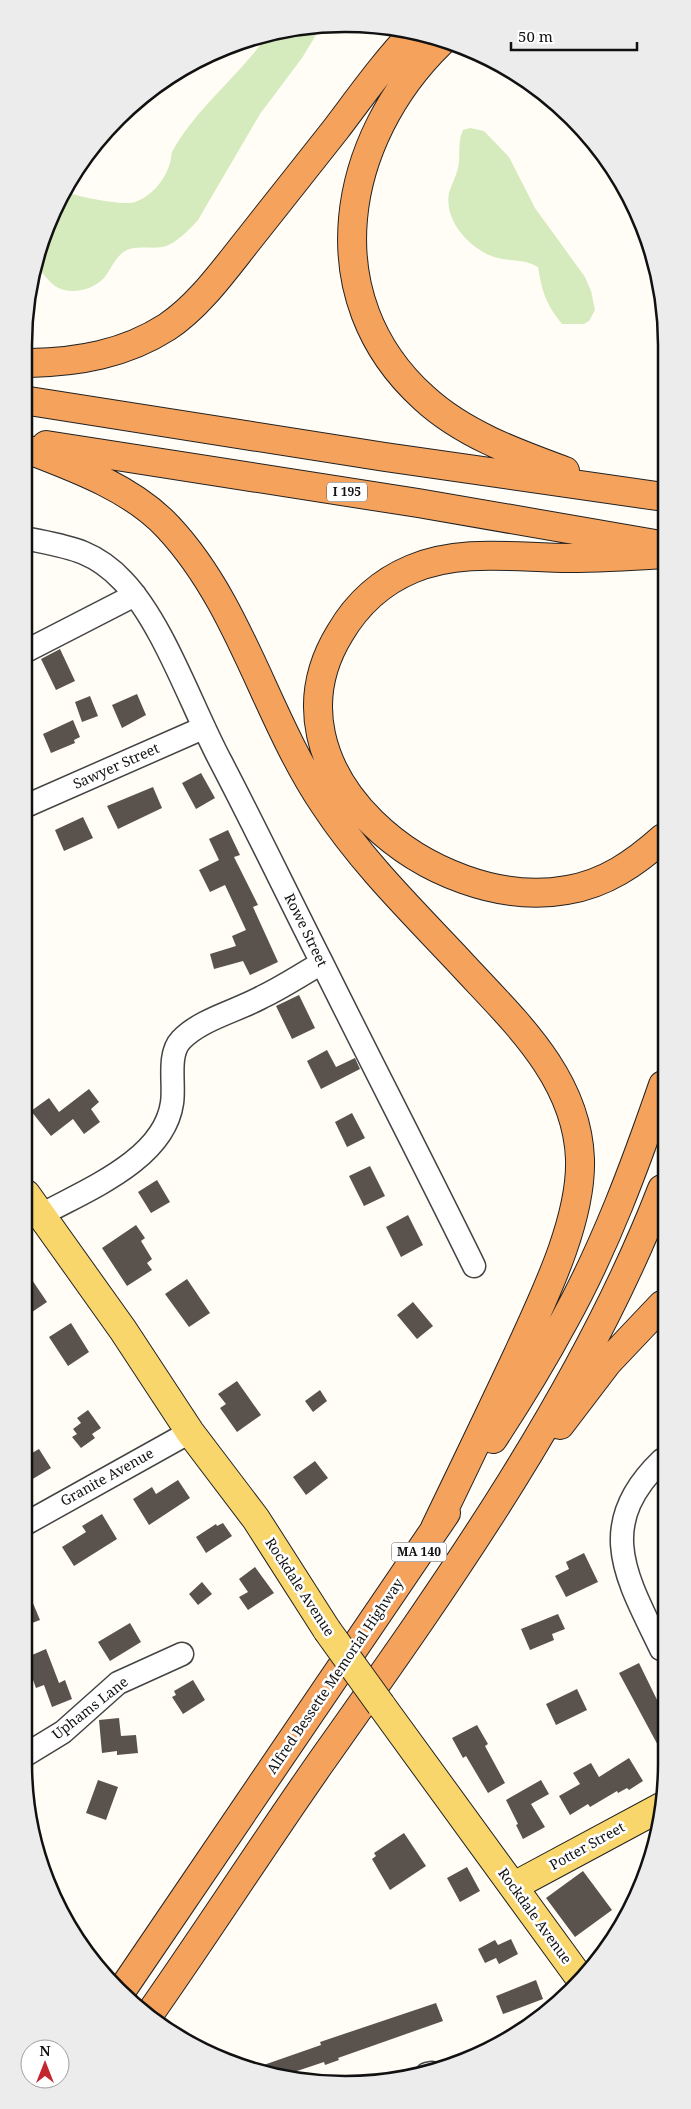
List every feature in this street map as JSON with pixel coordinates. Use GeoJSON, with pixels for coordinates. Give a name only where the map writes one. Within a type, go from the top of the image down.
{"type":"FeatureCollection","features":[{"type":"Feature","properties":{"kind":"highway"},"geometry":{"type":"LineString","coordinates":[[32,363],[75,360],[115,352],[152,336],[180,316],[235,256],[408,39]]}},
{"type":"Feature","properties":{"kind":"highway"},"geometry":{"type":"LineString","coordinates":[[437,46],[408,77],[394,99],[381,121],[363,170],[354,218],[352,263],[355,282],[367,321],[382,349],[402,376],[424,399],[457,423],[541,462],[633,492]]}},
{"type":"Feature","properties":{"kind":"highway"},"geometry":{"type":"LineString","coordinates":[[32,401],[376,455],[658,496]]}},
{"type":"Feature","properties":{"kind":"highway","name":"I 195"},"geometry":{"type":"LineString","coordinates":[[32,442],[418,503],[658,545]]}},
{"type":"Feature","properties":{"kind":"highway"},"geometry":{"type":"LineString","coordinates":[[32,451],[80,471],[138,503],[164,522],[183,544],[215,591],[289,745],[323,803],[382,879],[522,1029],[552,1070],[570,1108],[580,1161],[576,1196],[563,1246],[543,1299],[435,1528]]}},
{"type":"Feature","properties":{"kind":"highway"},"geometry":{"type":"LineString","coordinates":[[658,554],[571,558],[485,555],[458,557],[414,568],[394,577],[370,595],[349,618],[334,643],[324,667],[319,694],[318,720],[323,744],[332,768],[345,790],[362,812],[403,848],[429,865],[458,878],[487,888],[514,892],[541,893],[567,890],[593,883],[617,873],[640,859],[658,843]]}},
{"type":"Feature","properties":{"kind":"highway","name":"Alfred Bessette Memorial Highway"},"geometry":{"type":"LineString","coordinates":[[125,1986],[435,1528],[515,1406],[565,1320],[612,1220],[658,1098]]}},
{"type":"Feature","properties":{"kind":"highway","name":"MA 140"},"geometry":{"type":"LineString","coordinates":[[152,2010],[412,1632],[496,1504],[599,1328],[634,1257],[658,1199]]}},
{"type":"Feature","properties":{"kind":"highway"},"geometry":{"type":"LineString","coordinates":[[496,1504],[608,1362],[658,1309]]}},
{"type":"Feature","properties":{"kind":"main road","name":"Rockdale Avenue"},"geometry":{"type":"LineString","coordinates":[[33,1204],[123,1330],[190,1432],[256,1519],[327,1630],[577,1974]]}},
{"type":"Feature","properties":{"kind":"main road","name":"Potter Street"},"geometry":{"type":"LineString","coordinates":[[514,1886],[655,1811]]}},
{"type":"Feature","properties":{"kind":"street","name":"Rowe Street"},"geometry":{"type":"LineString","coordinates":[[32,540],[72,547],[89,553],[114,571],[134,595],[155,628],[203,728],[257,831],[474,1266]]}},
{"type":"Feature","properties":{"kind":"street"},"geometry":{"type":"LineString","coordinates":[[32,648],[134,595]]}},
{"type":"Feature","properties":{"kind":"street","name":"Sawyer Street"},"geometry":{"type":"LineString","coordinates":[[32,803],[203,728]]}},
{"type":"Feature","properties":{"kind":"street"},"geometry":{"type":"LineString","coordinates":[[33,1204],[125,1167],[143,1154],[162,1133],[172,1103],[173,1061],[180,1041],[194,1029],[262,998],[322,963]]}},
{"type":"Feature","properties":{"kind":"street","name":"Granite Avenue"},"geometry":{"type":"LineString","coordinates":[[32,1520],[190,1432]]}},
{"type":"Feature","properties":{"kind":"street"},"geometry":{"type":"LineString","coordinates":[[658,1465],[637,1492],[622,1527],[621,1552],[637,1600],[658,1643]]}},
{"type":"Feature","properties":{"kind":"street","name":"Uphams Lane"},"geometry":{"type":"LineString","coordinates":[[32,1753],[63,1732],[118,1683],[182,1654]]}},
{"type":"Feature","properties":{"kind":"green space"},"geometry":{"type":"Polygon","coordinates":[[[317,34],[302,58],[260,114],[195,224],[167,246],[133,248],[125,251],[115,261],[104,278],[94,286],[81,290],[67,291],[52,284],[42,271],[43,264],[56,226],[72,194],[121,203],[135,202],[147,196],[157,187],[165,175],[172,152],[193,121],[264,43],[317,34]]]}},
{"type":"Feature","properties":{"kind":"green space"},"geometry":{"type":"Polygon","coordinates":[[[470,128],[484,131],[509,157],[535,208],[585,277],[591,291],[595,310],[589,321],[584,324],[562,324],[546,297],[538,267],[527,262],[494,257],[485,253],[467,240],[454,223],[448,203],[449,193],[458,168],[461,135],[463,130],[470,128]]]}},
{"type":"Feature","properties":{"kind":"building"},"geometry":{"type":"Polygon","coordinates":[[[60,649],[75,681],[56,690],[41,659],[60,649]]]}},
{"type":"Feature","properties":{"kind":"building"},"geometry":{"type":"Polygon","coordinates":[[[137,694],[146,715],[122,728],[112,705],[137,694]]]}},
{"type":"Feature","properties":{"kind":"building"},"geometry":{"type":"Polygon","coordinates":[[[90,696],[98,716],[82,722],[75,702],[90,696]]]}},
{"type":"Feature","properties":{"kind":"building"},"geometry":{"type":"Polygon","coordinates":[[[73,720],[80,737],[74,740],[75,743],[51,753],[43,734],[73,720]]]}},
{"type":"Feature","properties":{"kind":"building"},"geometry":{"type":"Polygon","coordinates":[[[201,773],[215,798],[196,809],[182,783],[201,773]]]}},
{"type":"Feature","properties":{"kind":"building"},"geometry":{"type":"Polygon","coordinates":[[[153,787],[162,808],[118,829],[107,806],[153,787]]]}},
{"type":"Feature","properties":{"kind":"building"},"geometry":{"type":"Polygon","coordinates":[[[83,817],[93,838],[64,851],[55,830],[83,817]]]}},
{"type":"Feature","properties":{"kind":"building"},"geometry":{"type":"Polygon","coordinates":[[[228,830],[240,855],[234,857],[258,905],[253,907],[278,962],[250,975],[243,961],[214,969],[210,954],[236,946],[232,936],[246,930],[225,885],[210,892],[199,870],[219,860],[209,839],[228,830]]]}},
{"type":"Feature","properties":{"kind":"building"},"geometry":{"type":"Polygon","coordinates":[[[299,995],[315,1028],[292,1039],[276,1006],[299,995]]]}},
{"type":"Feature","properties":{"kind":"building"},"geometry":{"type":"Polygon","coordinates":[[[327,1050],[336,1067],[355,1058],[360,1069],[321,1089],[307,1061],[327,1050]]]}},
{"type":"Feature","properties":{"kind":"building"},"geometry":{"type":"Polygon","coordinates":[[[89,1089],[99,1102],[91,1109],[100,1122],[84,1134],[73,1119],[51,1136],[32,1110],[49,1098],[59,1112],[89,1089]]]}},
{"type":"Feature","properties":{"kind":"building"},"geometry":{"type":"Polygon","coordinates":[[[352,1113],[365,1138],[347,1147],[335,1122],[352,1113]]]}},
{"type":"Feature","properties":{"kind":"building"},"geometry":{"type":"Polygon","coordinates":[[[370,1166],[385,1196],[364,1206],[349,1176],[370,1166]]]}},
{"type":"Feature","properties":{"kind":"building"},"geometry":{"type":"Polygon","coordinates":[[[157,1180],[170,1202],[151,1213],[138,1192],[157,1180]]]}},
{"type":"Feature","properties":{"kind":"building"},"geometry":{"type":"Polygon","coordinates":[[[408,1215],[423,1245],[401,1257],[386,1227],[408,1215]]]}},
{"type":"Feature","properties":{"kind":"building"},"geometry":{"type":"Polygon","coordinates":[[[136,1225],[145,1238],[141,1241],[152,1259],[147,1263],[152,1270],[127,1286],[102,1248],[136,1225]]]}},
{"type":"Feature","properties":{"kind":"building"},"geometry":{"type":"Polygon","coordinates":[[[187,1279],[210,1313],[189,1327],[165,1294],[187,1279]]]}},
{"type":"Feature","properties":{"kind":"building"},"geometry":{"type":"Polygon","coordinates":[[[32,1280],[47,1302],[32,1312],[32,1280]]]}},
{"type":"Feature","properties":{"kind":"building"},"geometry":{"type":"Polygon","coordinates":[[[413,1302],[433,1326],[417,1339],[397,1315],[413,1302]]]}},
{"type":"Feature","properties":{"kind":"building"},"geometry":{"type":"Polygon","coordinates":[[[71,1323],[89,1352],[68,1366],[49,1337],[71,1323]]]}},
{"type":"Feature","properties":{"kind":"building"},"geometry":{"type":"Polygon","coordinates":[[[237,1381],[261,1415],[237,1432],[220,1408],[226,1404],[218,1394],[237,1381]]]}},
{"type":"Feature","properties":{"kind":"building"},"geometry":{"type":"Polygon","coordinates":[[[320,1390],[327,1401],[313,1412],[305,1401],[320,1390]]]}},
{"type":"Feature","properties":{"kind":"building"},"geometry":{"type":"Polygon","coordinates":[[[88,1410],[101,1428],[92,1434],[95,1438],[81,1448],[72,1437],[77,1434],[73,1429],[81,1423],[77,1418],[88,1410]]]}},
{"type":"Feature","properties":{"kind":"building"},"geometry":{"type":"Polygon","coordinates":[[[39,1449],[51,1468],[32,1479],[32,1453],[39,1449]]]}},
{"type":"Feature","properties":{"kind":"building"},"geometry":{"type":"Polygon","coordinates":[[[315,1461],[328,1478],[306,1495],[293,1477],[315,1461]]]}},
{"type":"Feature","properties":{"kind":"building"},"geometry":{"type":"Polygon","coordinates":[[[178,1480],[190,1498],[149,1525],[133,1499],[152,1487],[156,1494],[178,1480]]]}},
{"type":"Feature","properties":{"kind":"building"},"geometry":{"type":"Polygon","coordinates":[[[102,1514],[117,1539],[74,1566],[62,1547],[86,1532],[82,1526],[102,1514]]]}},
{"type":"Feature","properties":{"kind":"building"},"geometry":{"type":"Polygon","coordinates":[[[223,1523],[232,1536],[206,1553],[196,1537],[216,1524],[217,1526],[223,1523]]]}},
{"type":"Feature","properties":{"kind":"building"},"geometry":{"type":"Polygon","coordinates":[[[584,1553],[598,1582],[566,1597],[555,1576],[569,1569],[566,1562],[584,1553]]]}},
{"type":"Feature","properties":{"kind":"building"},"geometry":{"type":"Polygon","coordinates":[[[255,1567],[274,1593],[248,1610],[239,1597],[248,1592],[239,1579],[255,1567]]]}},
{"type":"Feature","properties":{"kind":"building"},"geometry":{"type":"Polygon","coordinates":[[[202,1582],[212,1594],[198,1605],[189,1594],[202,1582]]]}},
{"type":"Feature","properties":{"kind":"building"},"geometry":{"type":"Polygon","coordinates":[[[32,1601],[40,1620],[32,1623],[32,1601]]]}},
{"type":"Feature","properties":{"kind":"building"},"geometry":{"type":"Polygon","coordinates":[[[558,1614],[565,1629],[552,1634],[554,1640],[530,1650],[521,1629],[558,1614]]]}},
{"type":"Feature","properties":{"kind":"building"},"geometry":{"type":"Polygon","coordinates":[[[130,1623],[141,1642],[110,1661],[98,1642],[130,1623]]]}},
{"type":"Feature","properties":{"kind":"building"},"geometry":{"type":"Polygon","coordinates":[[[46,1649],[59,1683],[65,1680],[72,1699],[52,1707],[44,1685],[36,1688],[32,1677],[32,1655],[46,1649]]]}},
{"type":"Feature","properties":{"kind":"building"},"geometry":{"type":"Polygon","coordinates":[[[639,1663],[658,1702],[658,1745],[619,1673],[639,1663]]]}},
{"type":"Feature","properties":{"kind":"building"},"geometry":{"type":"Polygon","coordinates":[[[193,1680],[205,1700],[183,1714],[172,1697],[176,1695],[174,1691],[193,1680]]]}},
{"type":"Feature","properties":{"kind":"building"},"geometry":{"type":"Polygon","coordinates":[[[577,1689],[587,1710],[556,1725],[546,1704],[577,1689]]]}},
{"type":"Feature","properties":{"kind":"building"},"geometry":{"type":"Polygon","coordinates":[[[119,1718],[121,1736],[136,1735],[138,1753],[117,1755],[117,1751],[102,1753],[99,1720],[119,1718]]]}},
{"type":"Feature","properties":{"kind":"building"},"geometry":{"type":"Polygon","coordinates":[[[477,1725],[488,1744],[485,1746],[505,1783],[488,1793],[466,1756],[463,1758],[452,1738],[477,1725]]]}},
{"type":"Feature","properties":{"kind":"building"},"geometry":{"type":"Polygon","coordinates":[[[629,1758],[643,1781],[629,1790],[627,1788],[618,1793],[617,1791],[590,1807],[588,1804],[570,1815],[559,1796],[580,1784],[573,1773],[591,1763],[599,1777],[629,1758]]]}},
{"type":"Feature","properties":{"kind":"building"},"geometry":{"type":"Polygon","coordinates":[[[98,1780],[118,1787],[106,1820],[86,1813],[98,1780]]]}},
{"type":"Feature","properties":{"kind":"building"},"geometry":{"type":"Polygon","coordinates":[[[541,1780],[549,1794],[531,1804],[545,1827],[523,1839],[506,1800],[541,1780]]]}},
{"type":"Feature","properties":{"kind":"building"},"geometry":{"type":"Polygon","coordinates":[[[404,1833],[426,1866],[390,1890],[372,1859],[376,1856],[374,1853],[404,1833]]]}},
{"type":"Feature","properties":{"kind":"building"},"geometry":{"type":"Polygon","coordinates":[[[467,1867],[480,1891],[460,1902],[447,1878],[467,1867]]]}},
{"type":"Feature","properties":{"kind":"building"},"geometry":{"type":"Polygon","coordinates":[[[583,1871],[612,1910],[575,1937],[546,1898],[583,1871]]]}},
{"type":"Feature","properties":{"kind":"building"},"geometry":{"type":"Polygon","coordinates":[[[511,1939],[518,1954],[499,1964],[496,1958],[485,1963],[478,1949],[495,1940],[498,1945],[511,1939]]]}},
{"type":"Feature","properties":{"kind":"building"},"geometry":{"type":"Polygon","coordinates":[[[536,1980],[543,1999],[503,2014],[496,1996],[536,1980]]]}},
{"type":"Feature","properties":{"kind":"building"},"geometry":{"type":"Polygon","coordinates":[[[436,2003],[443,2021],[338,2058],[339,2060],[325,2065],[324,2062],[297,2071],[297,2073],[262,2065],[321,2045],[320,2042],[436,2003]]]}}]}
